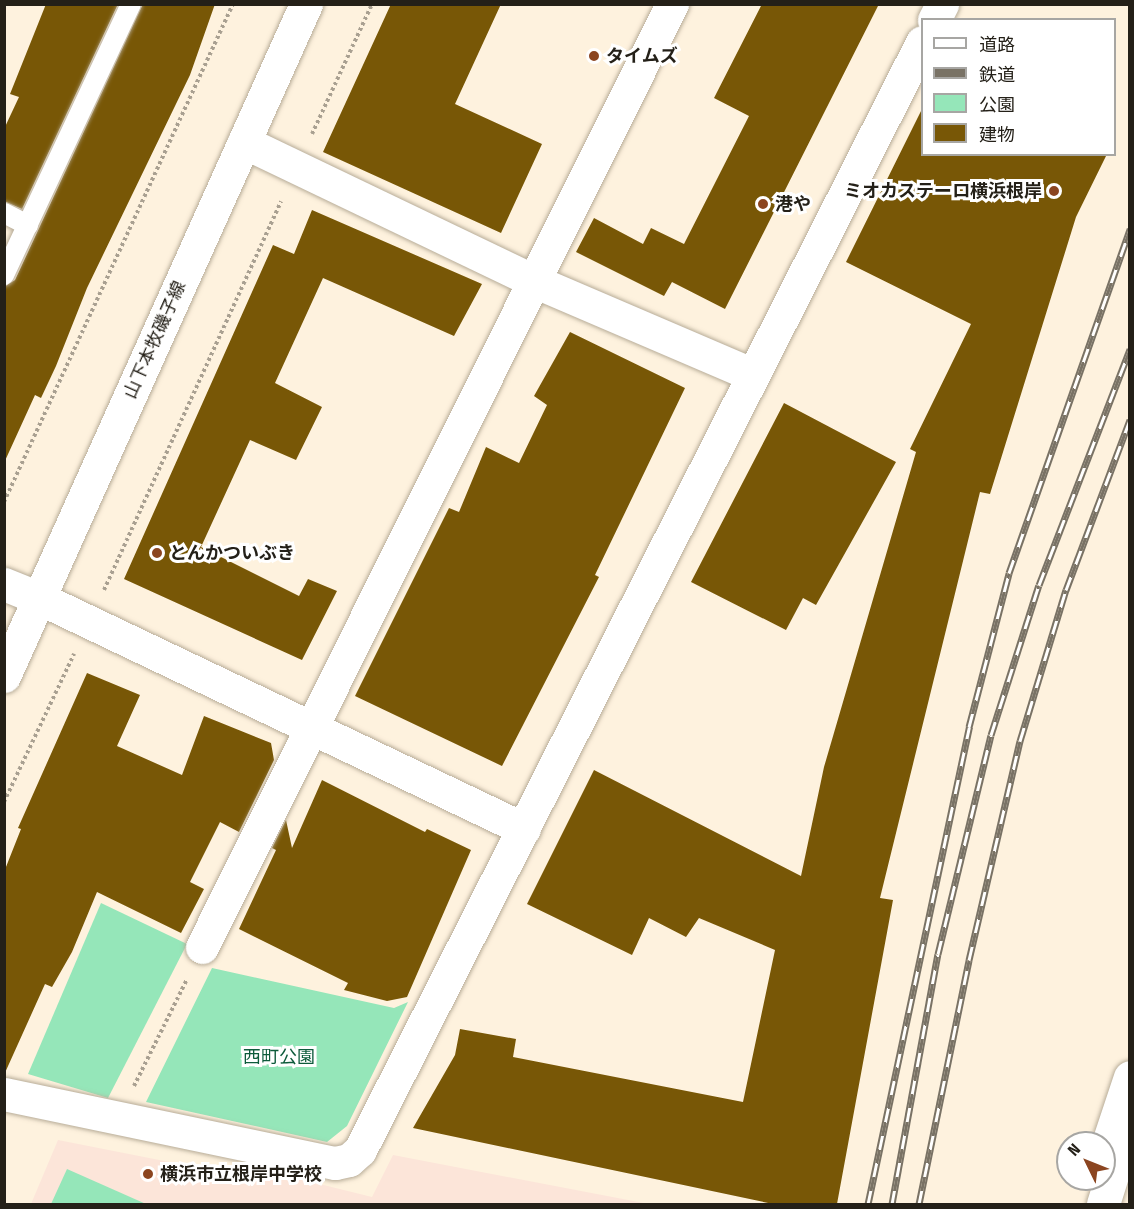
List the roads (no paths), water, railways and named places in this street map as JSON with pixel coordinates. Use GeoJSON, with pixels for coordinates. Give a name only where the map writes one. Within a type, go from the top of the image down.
{"type":"FeatureCollection","features":[{"type":"Feature","properties":{"kind":"main road","name":"山下本牧磯子線"},"geometry":{"type":"LineString","coordinates":[[4,676],[306,4]]}},
{"type":"Feature","properties":{"kind":"main road"},"geometry":{"type":"LineString","coordinates":[[202,947],[672,4]]}},
{"type":"Feature","properties":{"kind":"main road"},"geometry":{"type":"LineString","coordinates":[[935,18],[942,4]]}},
{"type":"Feature","properties":{"kind":"main road"},"geometry":{"type":"LineString","coordinates":[[4,1094],[335,1163],[349,1160],[360,1150],[921,44]]}},
{"type":"Feature","properties":{"kind":"main road"},"geometry":{"type":"LineString","coordinates":[[244,142],[534,280],[753,375]]}},
{"type":"Feature","properties":{"kind":"main road"},"geometry":{"type":"LineString","coordinates":[[4,584],[91,620],[524,829]]}},
{"type":"Feature","properties":{"kind":"main road"},"geometry":{"type":"LineString","coordinates":[[1113,1131],[1130,1077]]}},
{"type":"Feature","properties":{"kind":"main road"},"geometry":{"type":"LineString","coordinates":[[1102,1204],[1130,1118]]}},
{"type":"Feature","properties":{"kind":"lane"},"geometry":{"type":"LineString","coordinates":[[4,275],[131,4]]}},
{"type":"Feature","properties":{"kind":"lane"},"geometry":{"type":"LineString","coordinates":[[4,213],[28,225]]}},
{"type":"Feature","properties":{"kind":"railway"},"geometry":{"type":"LineString","coordinates":[[868,1204],[969,727],[1009,573],[1130,229]]}},
{"type":"Feature","properties":{"kind":"railway"},"geometry":{"type":"LineString","coordinates":[[892,1204],[938,954],[991,735],[1039,585],[1130,349]]}},
{"type":"Feature","properties":{"kind":"railway"},"geometry":{"type":"LineString","coordinates":[[919,1204],[969,960],[1020,741],[1066,590],[1130,420]]}},
{"type":"Feature","properties":{"kind":"place","name":"タイムズ"},"geometry":{"type":"Point","coordinates":[594,56]}},
{"type":"Feature","properties":{"kind":"place","name":"ミオカステーロ横浜根岸"},"geometry":{"type":"Point","coordinates":[1054,191]}},
{"type":"Feature","properties":{"kind":"place","name":"港や"},"geometry":{"type":"Point","coordinates":[763,204]}},
{"type":"Feature","properties":{"kind":"place","name":"とんかついぶき"},"geometry":{"type":"Point","coordinates":[157,553]}},
{"type":"Feature","properties":{"kind":"place","name":"横浜市立根岸中学校"},"geometry":{"type":"Point","coordinates":[148,1174]}},
{"type":"Feature","properties":{"kind":"park label","name":"西町公園"},"geometry":{"type":"Point","coordinates":[279,1057]}}]}
